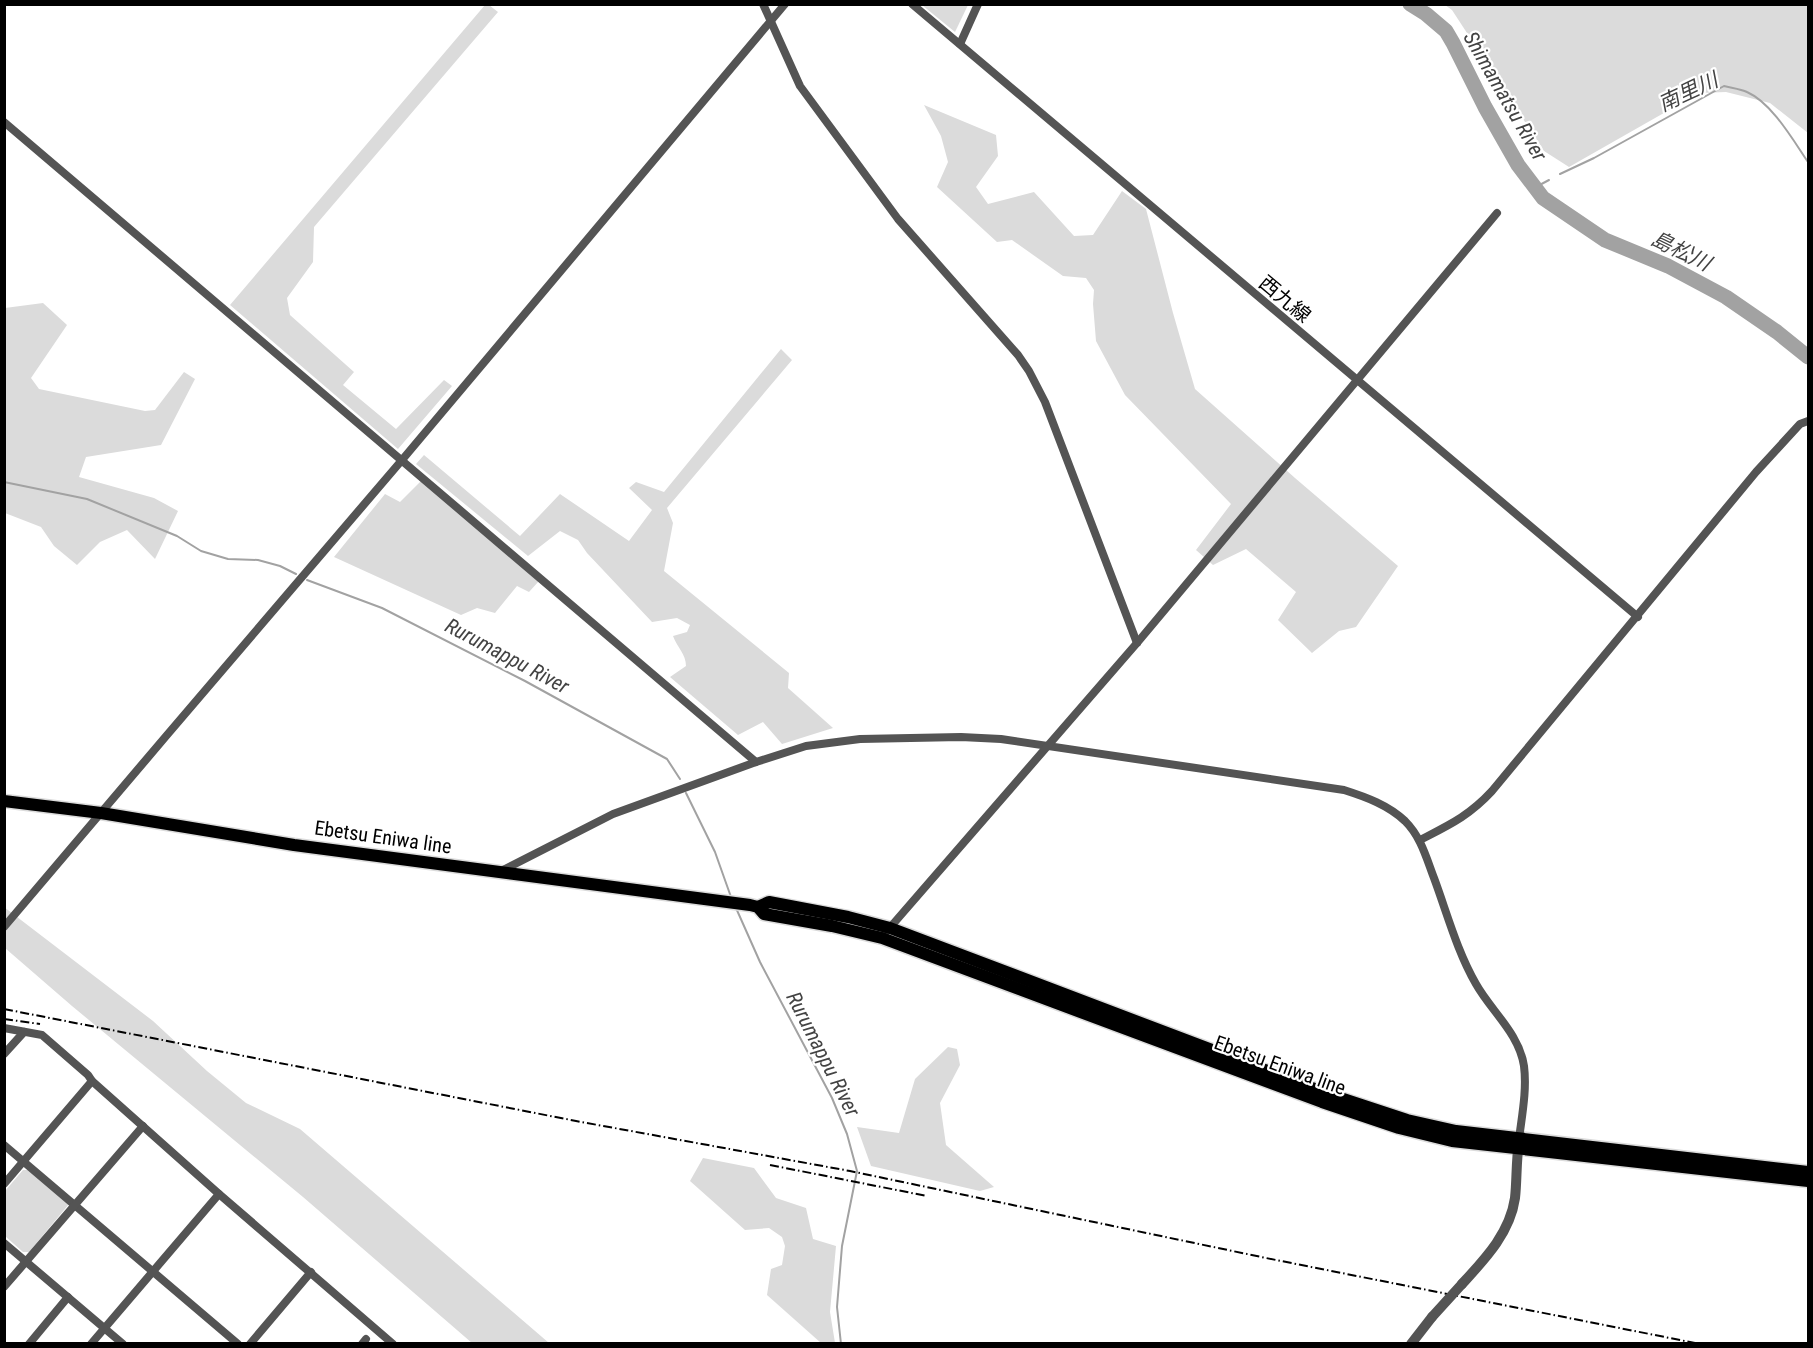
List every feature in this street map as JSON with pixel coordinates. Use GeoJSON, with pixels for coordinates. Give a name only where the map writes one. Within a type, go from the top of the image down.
{"type":"FeatureCollection","features":[{"type":"Feature","properties":{"kind":"main road","name":"Ebetsu Eniwa line"},"geometry":{"type":"LineString","coordinates":[[4,801],[100,813],[294,845],[754,906],[769,902],[848,917],[886,933],[1328,1094],[1407,1120],[1519,1144],[1809,1181]]}},
{"type":"Feature","properties":{"kind":"main road","name":"Ebetsu Eniwa line"},"geometry":{"type":"LineString","coordinates":[[1519,1144],[1809,1172]]}},
{"type":"Feature","properties":{"kind":"street"},"geometry":{"type":"LineString","coordinates":[[763,4],[800,86],[898,219],[1018,355],[1029,371],[1045,402],[1137,642]]}},
{"type":"Feature","properties":{"kind":"street"},"geometry":{"type":"LineString","coordinates":[[4,927],[402,460],[785,4]]}},
{"type":"Feature","properties":{"kind":"street","name":"西九線"},"geometry":{"type":"LineString","coordinates":[[912,4],[1638,617]]}},
{"type":"Feature","properties":{"kind":"street"},"geometry":{"type":"LineString","coordinates":[[960,44],[978,4]]}},
{"type":"Feature","properties":{"kind":"street"},"geometry":{"type":"LineString","coordinates":[[4,122],[756,762]]}},
{"type":"Feature","properties":{"kind":"street"},"geometry":{"type":"LineString","coordinates":[[886,933],[1137,642],[1497,213]]}},
{"type":"Feature","properties":{"kind":"street"},"geometry":{"type":"LineString","coordinates":[[1420,840],[1462,818],[1478,806],[1572,692],[1638,617],[1756,472],[1804,422]]}},
{"type":"Feature","properties":{"kind":"street"},"geometry":{"type":"LineString","coordinates":[[499,872],[613,814],[806,746],[860,739],[961,737],[1001,739],[1344,790],[1371,798],[1404,821],[1420,840],[1461,955],[1477,986],[1516,1042],[1524,1066],[1515,1199],[1507,1224],[1490,1254],[1410,1344]]}},
{"type":"Feature","properties":{"kind":"street"},"geometry":{"type":"LineString","coordinates":[[4,1028],[42,1035],[219,1194],[393,1344]]}},
{"type":"Feature","properties":{"kind":"street"},"geometry":{"type":"LineString","coordinates":[[4,1054],[24,1032]]}},
{"type":"Feature","properties":{"kind":"street"},"geometry":{"type":"LineString","coordinates":[[4,1184],[92,1081]]}},
{"type":"Feature","properties":{"kind":"street"},"geometry":{"type":"LineString","coordinates":[[4,1287],[143,1126]]}},
{"type":"Feature","properties":{"kind":"street"},"geometry":{"type":"LineString","coordinates":[[4,1145],[238,1344]]}},
{"type":"Feature","properties":{"kind":"street"},"geometry":{"type":"LineString","coordinates":[[91,1344],[219,1194]]}},
{"type":"Feature","properties":{"kind":"street"},"geometry":{"type":"LineString","coordinates":[[4,1243],[123,1344]]}},
{"type":"Feature","properties":{"kind":"street"},"geometry":{"type":"LineString","coordinates":[[250,1344],[311,1272]]}},
{"type":"Feature","properties":{"kind":"street"},"geometry":{"type":"LineString","coordinates":[[29,1344],[68,1297]]}},
{"type":"Feature","properties":{"kind":"shaded area"},"geometry":{"type":"Polygon","coordinates":[[[485,5],[489,5],[498,12],[314,227],[313,262],[287,298],[290,315],[354,372],[343,385],[396,429],[444,380],[452,386],[398,449],[230,305],[485,5]]]}},
{"type":"Feature","properties":{"kind":"shaded area"},"geometry":{"type":"Polygon","coordinates":[[[922,5],[968,5],[955,32],[922,5]]]}},
{"type":"Feature","properties":{"kind":"shaded area"},"geometry":{"type":"Polygon","coordinates":[[[1445,5],[1808,5],[1808,133],[1770,103],[1726,92],[1699,93],[1569,167],[1544,151],[1452,10],[1445,5]]]}},
{"type":"Feature","properties":{"kind":"shaded area"},"geometry":{"type":"Polygon","coordinates":[[[924,105],[996,135],[998,156],[976,187],[988,204],[1034,192],[1074,236],[1093,235],[1122,191],[1146,209],[1195,389],[1398,566],[1356,627],[1339,631],[1312,653],[1278,620],[1296,592],[1246,549],[1213,565],[1196,550],[1231,504],[1125,395],[1096,341],[1094,290],[1086,278],[1063,276],[1012,240],[997,242],[937,187],[948,162],[941,136],[924,105]]]}},
{"type":"Feature","properties":{"kind":"shaded area"},"geometry":{"type":"Polygon","coordinates":[[[43,303],[67,325],[31,378],[39,389],[145,411],[155,410],[184,372],[195,379],[161,445],[86,457],[79,477],[154,498],[178,511],[155,559],[127,530],[100,542],[77,565],[54,546],[41,527],[5,513],[5,308],[43,303]]]}},
{"type":"Feature","properties":{"kind":"shaded area"},"geometry":{"type":"Polygon","coordinates":[[[781,349],[792,360],[667,508],[673,523],[664,571],[789,673],[788,688],[833,728],[782,744],[763,722],[738,735],[670,677],[686,666],[685,658],[673,636],[687,632],[690,625],[677,618],[652,622],[587,553],[578,540],[560,531],[528,556],[416,464],[424,455],[520,536],[560,494],[629,541],[652,510],[629,488],[636,482],[664,492],[781,349]]]}},
{"type":"Feature","properties":{"kind":"shaded area"},"geometry":{"type":"Polygon","coordinates":[[[422,480],[539,581],[529,592],[517,586],[495,613],[477,608],[461,615],[334,557],[385,494],[400,502],[422,480]]]}},
{"type":"Feature","properties":{"kind":"shaded area"},"geometry":{"type":"Polygon","coordinates":[[[4,907],[153,1021],[246,1103],[300,1129],[549,1343],[472,1343],[303,1197],[5,948],[4,907]]]}},
{"type":"Feature","properties":{"kind":"shaded area"},"geometry":{"type":"Polygon","coordinates":[[[948,1047],[957,1049],[960,1065],[940,1103],[946,1145],[994,1187],[980,1191],[871,1166],[857,1127],[899,1133],[915,1079],[948,1047]]]}},
{"type":"Feature","properties":{"kind":"shaded area"},"geometry":{"type":"Polygon","coordinates":[[[703,1158],[754,1168],[776,1198],[806,1208],[813,1239],[836,1246],[830,1312],[835,1343],[821,1343],[767,1295],[771,1269],[782,1265],[785,1246],[782,1237],[769,1228],[745,1230],[690,1181],[703,1158]]]}},
{"type":"Feature","properties":{"kind":"shaded area"},"geometry":{"type":"Polygon","coordinates":[[[23,1170],[28,1170],[69,1204],[29,1252],[23,1252],[5,1236],[5,1191],[23,1170]]]}},
{"type":"Feature","properties":{"kind":"waterway","name":"島松川"},"geometry":{"type":"LineString","coordinates":[[1410,4],[1446,31],[1518,165],[1543,198],[1605,240],[1668,266],[1726,297],[1777,332],[1808,357]]}},
{"type":"Feature","properties":{"kind":"waterway","name":"南里川"},"geometry":{"type":"LineString","coordinates":[[1560,174],[1594,158],[1724,86],[1747,92],[1765,104],[1808,162]]}},
{"type":"Feature","properties":{"kind":"waterway","name":"南里川"},"geometry":{"type":"LineString","coordinates":[[1534,188],[1549,180]]}},
{"type":"Feature","properties":{"kind":"waterway","name":"Rurumappu River"},"geometry":{"type":"LineString","coordinates":[[4,482],[87,499],[177,536],[201,551],[228,559],[258,560],[280,566],[296,574]]}},
{"type":"Feature","properties":{"kind":"waterway","name":"Rurumappu River"},"geometry":{"type":"LineString","coordinates":[[307,580],[382,608],[525,681],[667,759],[680,779]]}},
{"type":"Feature","properties":{"kind":"waterway","name":"Rurumappu River"},"geometry":{"type":"LineString","coordinates":[[686,793],[715,852],[731,897]]}},
{"type":"Feature","properties":{"kind":"waterway","name":"Rurumappu River"},"geometry":{"type":"LineString","coordinates":[[736,908],[760,962],[832,1098],[847,1134],[857,1171],[842,1246],[837,1307],[841,1344]]}},
{"type":"Feature","properties":{"kind":"railway"},"geometry":{"type":"LineString","coordinates":[[4,1009],[576,1121],[850,1171],[1266,1258],[1700,1344]]}},
{"type":"Feature","properties":{"kind":"railway"},"geometry":{"type":"LineString","coordinates":[[4,1019],[40,1024]]}},
{"type":"Feature","properties":{"kind":"railway"},"geometry":{"type":"LineString","coordinates":[[770,1165],[927,1196]]}},
{"type":"Feature","properties":{"kind":"water label","name":"Shimamatsu River"},"geometry":{"type":"Point","coordinates":[1505,96]}}]}
